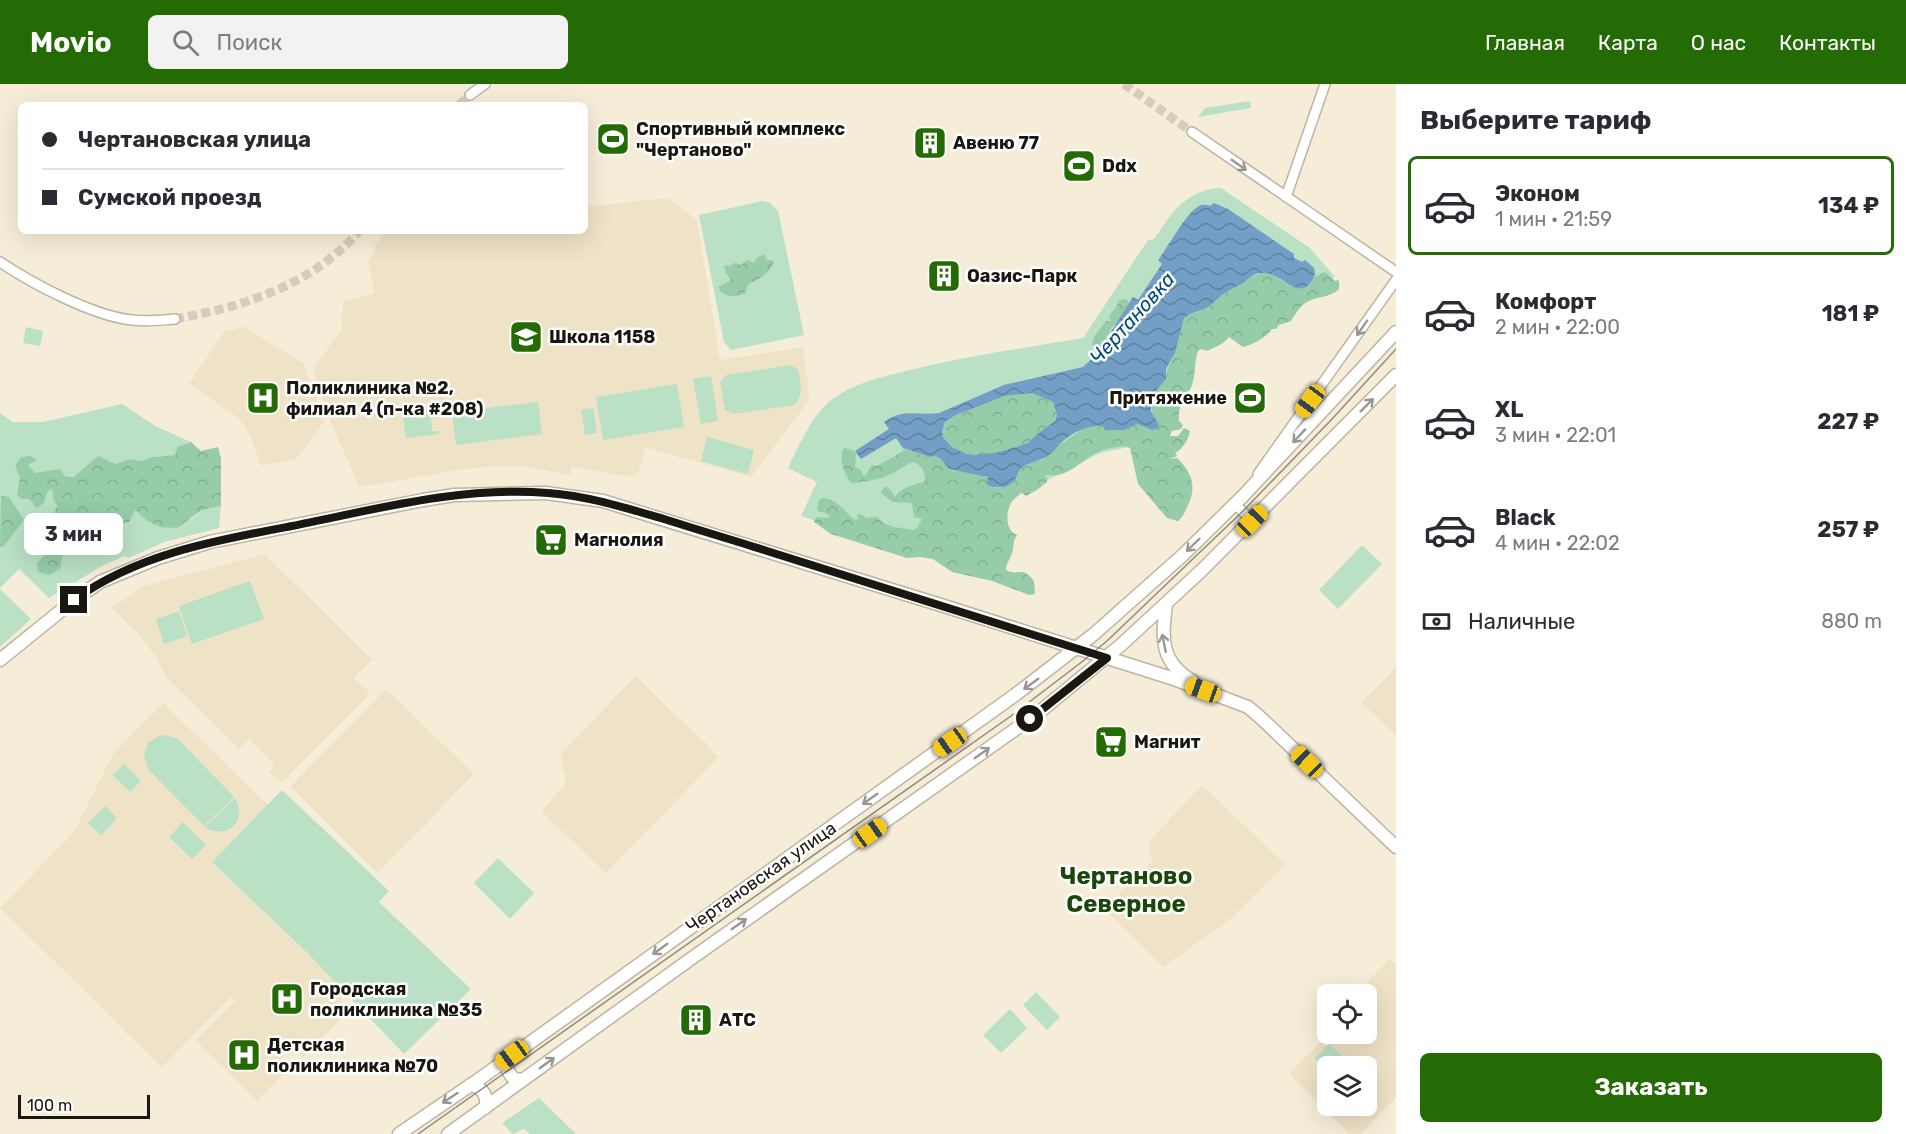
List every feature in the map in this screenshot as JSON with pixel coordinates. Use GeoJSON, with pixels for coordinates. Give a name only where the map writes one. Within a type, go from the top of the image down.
{"type":"FeatureCollection","features":[{"type":"Feature","properties":{"kind":"main road","name":"Чертановская улица"},"geometry":{"type":"LineString","coordinates":[[399,1134],[1077,649],[1239,500],[1396,332]]}},
{"type":"Feature","properties":{"kind":"main road","name":"Чертановская улица"},"geometry":{"type":"LineString","coordinates":[[448,1134],[1037,714],[1107,658],[1252,521],[1396,375]]}},
{"type":"Feature","properties":{"kind":"main road"},"geometry":{"type":"LineString","coordinates":[[0,660],[100,582],[158,558],[210,542],[441,496],[546,493],[603,501],[743,543],[1107,658],[1219,695],[1248,707],[1396,847]]}},
{"type":"Feature","properties":{"kind":"main road"},"geometry":{"type":"LineString","coordinates":[[1166,604],[1162,634],[1168,658],[1187,678],[1219,695]]}},
{"type":"Feature","properties":{"kind":"main road"},"geometry":{"type":"LineString","coordinates":[[512,1055],[507,1061],[507,1071],[514,1079],[523,1080]]}},
{"type":"Feature","properties":{"kind":"main road"},"geometry":{"type":"LineString","coordinates":[[470,1085],[481,1090],[487,1100],[485,1108]]}},
{"type":"Feature","properties":{"kind":"street"},"geometry":{"type":"LineString","coordinates":[[470,95],[484,84]]}},
{"type":"Feature","properties":{"kind":"street"},"geometry":{"type":"LineString","coordinates":[[1287,197],[1325,84]]}},
{"type":"Feature","properties":{"kind":"street"},"geometry":{"type":"LineString","coordinates":[[1192,132],[1396,272]]}},
{"type":"Feature","properties":{"kind":"street"},"geometry":{"type":"LineString","coordinates":[[0,262],[34,282],[107,314],[143,321],[175,319]]}},
{"type":"Feature","properties":{"kind":"street"},"geometry":{"type":"LineString","coordinates":[[1252,521],[1239,500],[1396,280]]}},
{"type":"Feature","properties":{"kind":"shaded area","name":"Школа 1158"},"geometry":{"type":"Polygon","coordinates":[[[668,198],[697,220],[720,360],[803,347],[809,393],[808,402],[751,477],[645,447],[639,471],[631,477],[571,467],[571,476],[531,467],[497,466],[465,469],[359,487],[330,420],[313,370],[342,328],[343,301],[375,293],[368,262],[383,234],[588,234],[588,207],[668,198]]]}},
{"type":"Feature","properties":{"kind":"shaded area","name":"Поликлиника №2, филиал 4 (п-ка #208)"},"geometry":{"type":"Polygon","coordinates":[[[244,327],[304,364],[324,422],[295,460],[260,465],[246,427],[237,417],[189,384],[224,332],[244,327]]]}},
{"type":"Feature","properties":{"kind":"shaded area"},"geometry":{"type":"Polygon","coordinates":[[[264,554],[372,659],[354,678],[370,693],[282,783],[269,772],[275,765],[249,739],[239,749],[166,677],[156,657],[135,630],[111,608],[144,586],[264,554]]]}},
{"type":"Feature","properties":{"kind":"shaded area"},"geometry":{"type":"Polygon","coordinates":[[[1396,667],[1396,736],[1362,703],[1396,667]]]}},
{"type":"Feature","properties":{"kind":"shaded area"},"geometry":{"type":"Polygon","coordinates":[[[636,676],[719,757],[606,873],[541,811],[566,784],[561,754],[636,676]]]}},
{"type":"Feature","properties":{"kind":"shaded area"},"geometry":{"type":"Polygon","coordinates":[[[386,689],[474,774],[378,873],[290,787],[386,689]]]}},
{"type":"Feature","properties":{"kind":"shaded area"},"geometry":{"type":"Polygon","coordinates":[[[163,703],[268,805],[212,862],[338,985],[345,1014],[303,1058],[279,1035],[268,1046],[290,1067],[257,1101],[196,1041],[235,1001],[231,997],[162,1067],[0,908],[74,832],[113,754],[163,703]]]}},
{"type":"Feature","properties":{"kind":"shaded area"},"geometry":{"type":"Polygon","coordinates":[[[1202,785],[1285,864],[1231,919],[1163,967],[1104,909],[1153,860],[1149,849],[1151,839],[1202,785]]]}},
{"type":"Feature","properties":{"kind":"shaded area"},"geometry":{"type":"Polygon","coordinates":[[[1389,959],[1396,965],[1396,1097],[1361,1134],[1349,1134],[1331,1116],[1377,1116],[1377,1056],[1317,1056],[1317,1102],[1289,1074],[1318,1044],[1377,1044],[1377,984],[1366,984],[1389,959]]]}},
{"type":"Feature","properties":{"kind":"green space"},"geometry":{"type":"Polygon","coordinates":[[[1250,101],[1251,108],[1198,117],[1205,108],[1250,101]]]}},
{"type":"Feature","properties":{"kind":"green space"},"geometry":{"type":"Polygon","coordinates":[[[1221,188],[1310,248],[1335,277],[1191,348],[1174,417],[1129,447],[1100,453],[1008,501],[985,573],[801,516],[817,482],[788,468],[811,424],[829,402],[858,385],[910,370],[974,356],[1083,338],[1148,240],[1154,239],[1181,204],[1198,193],[1221,188]]]}},
{"type":"Feature","properties":{"kind":"green space"},"geometry":{"type":"Polygon","coordinates":[[[763,201],[770,203],[778,211],[804,335],[731,350],[724,342],[699,215],[763,201]]]}},
{"type":"Feature","properties":{"kind":"green space"},"geometry":{"type":"Polygon","coordinates":[[[764,254],[767,260],[774,262],[764,276],[748,284],[745,293],[733,296],[721,292],[718,287],[731,280],[724,266],[729,267],[734,263],[741,265],[747,260],[755,263],[755,259],[764,254]]]}},
{"type":"Feature","properties":{"kind":"green space"},"geometry":{"type":"Polygon","coordinates":[[[1325,272],[1335,281],[1339,280],[1339,289],[1332,294],[1304,304],[1291,321],[1279,325],[1263,338],[1247,346],[1243,347],[1229,337],[1213,349],[1198,351],[1192,385],[1180,409],[1179,421],[1183,425],[1181,429],[1172,431],[1170,436],[1178,436],[1184,428],[1190,431],[1185,444],[1175,453],[1177,456],[1170,459],[1177,458],[1192,480],[1191,498],[1178,521],[1167,518],[1138,484],[1130,448],[1121,446],[1097,453],[1065,473],[1044,475],[1047,482],[1026,496],[1021,492],[1013,500],[1007,518],[1010,529],[1017,535],[1006,570],[1023,572],[1030,576],[1034,581],[1035,594],[1029,595],[992,581],[952,572],[933,559],[907,558],[831,534],[814,522],[816,517],[828,518],[830,516],[819,512],[817,508],[819,500],[823,498],[837,503],[855,520],[860,514],[867,518],[877,517],[890,526],[914,530],[922,519],[914,517],[912,503],[893,502],[881,493],[883,488],[888,487],[895,497],[905,488],[925,481],[920,465],[914,462],[882,478],[851,483],[843,466],[844,448],[853,450],[856,454],[855,467],[865,476],[872,465],[877,466],[904,449],[930,457],[936,456],[953,471],[988,477],[995,488],[1001,488],[1016,479],[1020,469],[1032,461],[1042,460],[1052,454],[1058,446],[1084,428],[1096,425],[1124,430],[1138,424],[1152,429],[1153,397],[1159,385],[1166,379],[1184,318],[1211,305],[1223,294],[1255,275],[1269,273],[1295,285],[1325,272]]]}},
{"type":"Feature","properties":{"kind":"green space"},"geometry":{"type":"Polygon","coordinates":[[[1127,300],[1130,306],[1122,319],[1113,326],[1100,348],[1095,349],[1092,344],[1094,337],[1106,321],[1111,321],[1109,316],[1118,301],[1127,300]]]}},
{"type":"Feature","properties":{"kind":"green space"},"geometry":{"type":"Polygon","coordinates":[[[26,327],[43,331],[40,346],[23,343],[26,327]]]}},
{"type":"Feature","properties":{"kind":"green space"},"geometry":{"type":"Polygon","coordinates":[[[791,365],[798,370],[801,389],[800,397],[794,405],[733,414],[725,410],[720,383],[726,375],[791,365]]]}},
{"type":"Feature","properties":{"kind":"green space"},"geometry":{"type":"Polygon","coordinates":[[[711,376],[718,421],[701,424],[693,379],[711,376]]]}},
{"type":"Feature","properties":{"kind":"green space"},"geometry":{"type":"Polygon","coordinates":[[[677,384],[684,427],[603,440],[596,397],[677,384]]]}},
{"type":"Feature","properties":{"kind":"green space"},"geometry":{"type":"Polygon","coordinates":[[[1032,393],[1053,402],[1057,415],[1055,421],[1028,443],[999,452],[976,455],[967,454],[952,447],[943,437],[942,432],[946,422],[956,415],[1005,396],[1032,393]]]}},
{"type":"Feature","properties":{"kind":"green space"},"geometry":{"type":"Polygon","coordinates":[[[538,402],[542,434],[456,445],[452,412],[538,402]]]}},
{"type":"Feature","properties":{"kind":"green space"},"geometry":{"type":"Polygon","coordinates":[[[122,404],[157,427],[191,442],[177,447],[175,455],[152,457],[140,461],[130,459],[115,464],[86,468],[74,477],[47,472],[35,473],[27,465],[36,461],[15,466],[20,478],[21,499],[29,499],[52,489],[57,506],[52,522],[49,548],[37,563],[62,551],[92,555],[103,538],[106,520],[135,510],[146,520],[192,519],[202,510],[221,506],[219,528],[164,542],[129,558],[124,556],[102,566],[49,598],[19,569],[0,588],[0,413],[13,422],[43,422],[122,404]]]}},
{"type":"Feature","properties":{"kind":"green space"},"geometry":{"type":"Polygon","coordinates":[[[430,408],[432,431],[439,431],[439,434],[406,438],[402,411],[430,408]]]}},
{"type":"Feature","properties":{"kind":"green space"},"geometry":{"type":"Polygon","coordinates":[[[593,408],[597,433],[585,435],[581,410],[593,408]]]}},
{"type":"Feature","properties":{"kind":"green space"},"geometry":{"type":"Polygon","coordinates":[[[707,437],[754,450],[748,474],[701,461],[707,437]]]}},
{"type":"Feature","properties":{"kind":"green space"},"geometry":{"type":"Polygon","coordinates":[[[191,442],[201,451],[218,447],[221,458],[221,506],[202,510],[177,528],[160,527],[146,520],[135,510],[129,522],[117,524],[107,520],[103,538],[92,555],[63,551],[60,569],[49,575],[38,572],[37,563],[48,548],[53,515],[57,506],[52,489],[47,492],[44,503],[37,508],[29,499],[21,499],[17,495],[20,478],[15,466],[21,457],[31,456],[37,460],[28,465],[35,473],[60,469],[65,476],[74,477],[98,456],[115,464],[130,459],[140,461],[152,457],[175,455],[177,447],[191,442]]]}},
{"type":"Feature","properties":{"kind":"green space"},"geometry":{"type":"Polygon","coordinates":[[[1,496],[9,497],[24,520],[4,546],[0,547],[1,496]]]}},
{"type":"Feature","properties":{"kind":"green space"},"geometry":{"type":"Polygon","coordinates":[[[1362,545],[1382,564],[1338,609],[1319,590],[1362,545]]]}},
{"type":"Feature","properties":{"kind":"green space"},"geometry":{"type":"Polygon","coordinates":[[[250,581],[264,619],[192,644],[179,606],[250,581]]]}},
{"type":"Feature","properties":{"kind":"green space"},"geometry":{"type":"Polygon","coordinates":[[[0,589],[31,619],[0,647],[0,589]]]}},
{"type":"Feature","properties":{"kind":"green space"},"geometry":{"type":"Polygon","coordinates":[[[179,611],[187,636],[164,644],[156,619],[179,611]]]}},
{"type":"Feature","properties":{"kind":"green space"},"geometry":{"type":"Polygon","coordinates":[[[165,735],[178,739],[234,797],[204,826],[148,769],[144,755],[148,743],[165,735]]]}},
{"type":"Feature","properties":{"kind":"green space"},"geometry":{"type":"Polygon","coordinates":[[[124,764],[141,781],[130,792],[113,775],[124,764]]]}},
{"type":"Feature","properties":{"kind":"green space"},"geometry":{"type":"Polygon","coordinates":[[[282,790],[389,891],[379,902],[471,989],[404,1054],[308,954],[212,862],[282,790]]]}},
{"type":"Feature","properties":{"kind":"green space"},"geometry":{"type":"Polygon","coordinates":[[[235,798],[239,814],[234,826],[221,831],[213,831],[205,827],[235,798]]]}},
{"type":"Feature","properties":{"kind":"green space"},"geometry":{"type":"Polygon","coordinates":[[[105,806],[117,818],[101,835],[88,823],[105,806]]]}},
{"type":"Feature","properties":{"kind":"green space"},"geometry":{"type":"Polygon","coordinates":[[[183,822],[206,845],[192,859],[169,837],[183,822]]]}},
{"type":"Feature","properties":{"kind":"green space"},"geometry":{"type":"Polygon","coordinates":[[[498,858],[534,893],[510,919],[474,883],[498,858]]]}},
{"type":"Feature","properties":{"kind":"green space"},"geometry":{"type":"Polygon","coordinates":[[[1036,992],[1060,1017],[1047,1030],[1023,1005],[1036,992]]]}},
{"type":"Feature","properties":{"kind":"green space"},"geometry":{"type":"Polygon","coordinates":[[[1010,1009],[1027,1028],[1001,1053],[983,1035],[1010,1009]]]}},
{"type":"Feature","properties":{"kind":"green space"},"geometry":{"type":"Polygon","coordinates":[[[1329,1044],[1342,1056],[1317,1056],[1329,1044]]]}},
{"type":"Feature","properties":{"kind":"green space"},"geometry":{"type":"Polygon","coordinates":[[[539,1098],[576,1134],[530,1134],[524,1129],[513,1134],[502,1123],[539,1098]]]}},
{"type":"Feature","properties":{"kind":"water","name":"Чертановка"},"geometry":{"type":"Polygon","coordinates":[[[1214,203],[1228,209],[1294,254],[1294,258],[1302,262],[1305,260],[1314,268],[1315,274],[1310,284],[1304,288],[1298,288],[1270,274],[1256,274],[1224,293],[1209,306],[1184,318],[1175,353],[1166,369],[1166,379],[1151,399],[1151,411],[1159,425],[1158,428],[1152,430],[1138,424],[1124,430],[1105,430],[1103,426],[1097,426],[1078,431],[1067,438],[1053,453],[1021,468],[1013,482],[999,487],[987,485],[988,477],[949,469],[936,456],[930,457],[903,448],[896,438],[861,459],[855,451],[889,429],[884,422],[898,415],[939,413],[1004,385],[1083,367],[1097,354],[1133,297],[1138,300],[1162,264],[1158,260],[1186,218],[1200,206],[1210,206],[1214,203]],[[1032,393],[1005,396],[956,415],[945,422],[943,437],[952,447],[967,454],[976,455],[999,452],[1028,443],[1055,421],[1057,415],[1053,402],[1032,393]]]}},
{"type":"Feature","properties":{"kind":"tunnel"},"geometry":{"type":"LineString","coordinates":[[1124,84],[1192,132]]}},
{"type":"Feature","properties":{"kind":"tunnel"},"geometry":{"type":"LineString","coordinates":[[462,102],[470,95]]}},
{"type":"Feature","properties":{"kind":"tunnel"},"geometry":{"type":"LineString","coordinates":[[175,319],[226,308],[275,291],[320,266],[341,250],[356,234]]}},
{"type":"Feature","properties":{"kind":"tram line"},"geometry":{"type":"LineString","coordinates":[[418,1134],[1011,716],[1083,661],[1242,512],[1396,349]]}},
{"type":"Feature","properties":{"kind":"place","name":"Спортивный комплекс \"Чертаново\""},"geometry":{"type":"Point","coordinates":[613,139]}},
{"type":"Feature","properties":{"kind":"place","name":"Авеню 77"},"geometry":{"type":"Point","coordinates":[930,143]}},
{"type":"Feature","properties":{"kind":"place","name":"Ddx"},"geometry":{"type":"Point","coordinates":[1079,166]}},
{"type":"Feature","properties":{"kind":"place","name":"Оазис-Парк"},"geometry":{"type":"Point","coordinates":[944,276]}},
{"type":"Feature","properties":{"kind":"place","name":"Школа 1158"},"geometry":{"type":"Point","coordinates":[526,337]}},
{"type":"Feature","properties":{"kind":"place","name":"Поликлиника №2, филиал 4 (п-ка #208)"},"geometry":{"type":"Point","coordinates":[263,398]}},
{"type":"Feature","properties":{"kind":"place","name":"Притяжение"},"geometry":{"type":"Point","coordinates":[1250,398]}},
{"type":"Feature","properties":{"kind":"place","name":"Магнолия"},"geometry":{"type":"Point","coordinates":[551,540]}},
{"type":"Feature","properties":{"kind":"place","name":"Магнит"},"geometry":{"type":"Point","coordinates":[1111,742]}},
{"type":"Feature","properties":{"kind":"place","name":"Городская поликлиника №35"},"geometry":{"type":"Point","coordinates":[287,999]}},
{"type":"Feature","properties":{"kind":"place","name":"АТС"},"geometry":{"type":"Point","coordinates":[696,1020]}},
{"type":"Feature","properties":{"kind":"place","name":"Детская поликлиника №70"},"geometry":{"type":"Point","coordinates":[244,1055]}},
{"type":"Feature","properties":{"kind":"district","name":"Чертаново Северное"},"geometry":{"type":"Point","coordinates":[1126,890]}},
{"type":"Feature","properties":{"kind":"route"},"geometry":{"type":"LineString","coordinates":[[74,600],[100,582],[126,570],[210,542],[441,496],[546,493],[603,501],[1107,658],[1030,719]]}}]}
